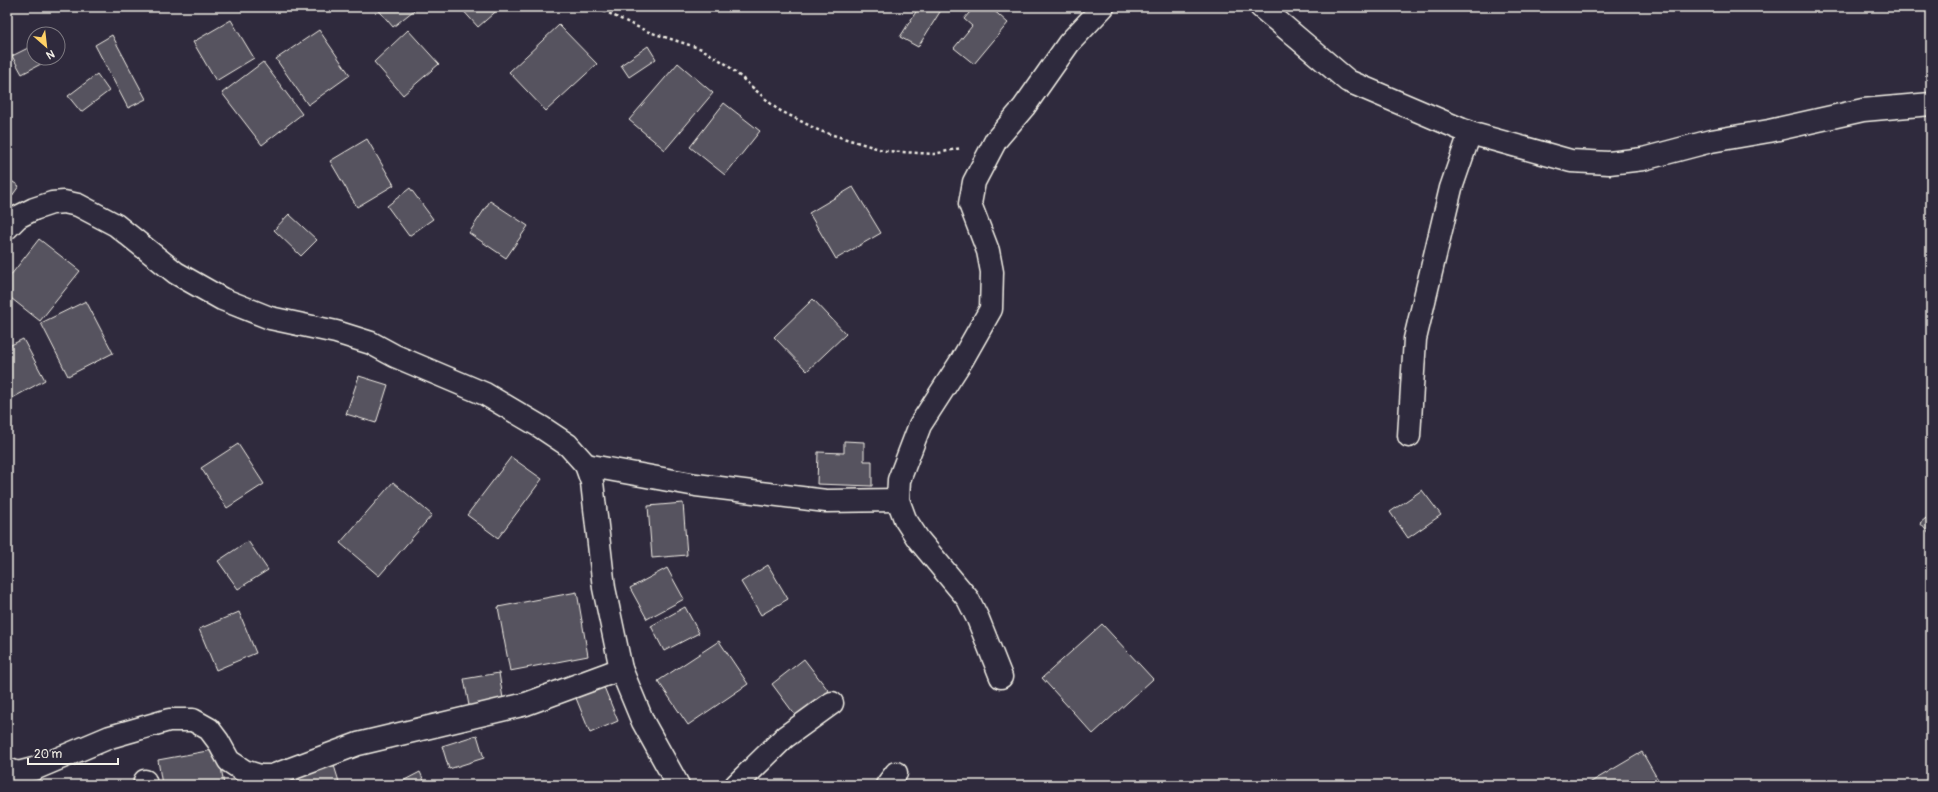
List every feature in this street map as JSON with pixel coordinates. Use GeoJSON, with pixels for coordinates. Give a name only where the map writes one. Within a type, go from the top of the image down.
{"type":"FeatureCollection","features":[{"type":"Feature","properties":{"kind":"street"},"geometry":{"type":"LineString","coordinates":[[1001,677],[978,619],[968,599],[918,539],[906,519],[898,500],[899,480],[920,425],[962,360],[991,309],[992,272],[988,251],[970,204],[974,182],[996,140],[1024,107],[1069,43],[1102,7]]}},
{"type":"Feature","properties":{"kind":"street"},"geometry":{"type":"LineString","coordinates":[[1261,7],[1348,81],[1470,133],[1571,161],[1609,163],[1643,159],[1711,141],[1769,131],[1863,110],[1931,104]]}},
{"type":"Feature","properties":{"kind":"street"},"geometry":{"type":"LineString","coordinates":[[1409,436],[1415,339],[1451,188],[1470,133]]}},
{"type":"Feature","properties":{"kind":"street"},"geometry":{"type":"LineString","coordinates":[[7,228],[18,217],[34,209],[52,203],[64,202],[78,205],[116,225],[176,273],[222,299],[270,318],[336,332],[371,343],[395,356],[485,394],[568,445],[586,465],[592,482],[604,588],[621,669],[643,722],[678,785]]}},
{"type":"Feature","properties":{"kind":"street"},"geometry":{"type":"LineString","coordinates":[[586,465],[696,484],[826,501],[898,500]]}},
{"type":"Feature","properties":{"kind":"street"},"geometry":{"type":"LineString","coordinates":[[7,769],[18,773],[34,769],[110,738],[169,720],[193,720],[209,729],[218,741],[229,761],[244,771],[260,776],[272,776],[358,744],[526,704],[621,669]]}},
{"type":"Feature","properties":{"kind":"street"},"geometry":{"type":"LineString","coordinates":[[736,785],[785,737],[832,702]]}},
{"type":"Feature","properties":{"kind":"path"},"geometry":{"type":"LineString","coordinates":[[599,7],[606,12],[646,31],[702,49],[726,64],[777,109],[820,132],[886,151],[934,154],[996,140]]}},
{"type":"Feature","properties":{"kind":"building"},"geometry":{"type":"Polygon","coordinates":[[[376,7],[418,7],[393,27],[376,7]]]}},
{"type":"Feature","properties":{"kind":"building"},"geometry":{"type":"Polygon","coordinates":[[[460,7],[501,7],[478,27],[460,7]]]}},
{"type":"Feature","properties":{"kind":"building"},"geometry":{"type":"Polygon","coordinates":[[[919,7],[943,7],[918,47],[900,37],[919,7]]]}},
{"type":"Feature","properties":{"kind":"building"},"geometry":{"type":"Polygon","coordinates":[[[974,7],[990,7],[1008,23],[974,64],[954,48],[972,26],[964,19],[974,7]]]}},
{"type":"Feature","properties":{"kind":"building"},"geometry":{"type":"Polygon","coordinates":[[[231,20],[254,58],[216,81],[193,42],[231,20]]]}},
{"type":"Feature","properties":{"kind":"building"},"geometry":{"type":"Polygon","coordinates":[[[559,25],[597,64],[546,111],[509,72],[559,25]]]}},
{"type":"Feature","properties":{"kind":"building"},"geometry":{"type":"Polygon","coordinates":[[[319,30],[350,75],[308,105],[276,59],[319,30]]]}},
{"type":"Feature","properties":{"kind":"building"},"geometry":{"type":"Polygon","coordinates":[[[408,30],[439,64],[403,95],[374,62],[408,30]]]}},
{"type":"Feature","properties":{"kind":"building"},"geometry":{"type":"Polygon","coordinates":[[[112,35],[146,99],[128,108],[95,45],[112,35]]]}},
{"type":"Feature","properties":{"kind":"building"},"geometry":{"type":"Polygon","coordinates":[[[648,46],[656,59],[629,77],[621,65],[648,46]]]}},
{"type":"Feature","properties":{"kind":"building"},"geometry":{"type":"Polygon","coordinates":[[[26,49],[26,66],[37,66],[22,74],[12,56],[26,49]]]}},
{"type":"Feature","properties":{"kind":"building"},"geometry":{"type":"Polygon","coordinates":[[[263,62],[302,114],[262,145],[222,93],[263,62]]]}},
{"type":"Feature","properties":{"kind":"building"},"geometry":{"type":"Polygon","coordinates":[[[678,63],[713,93],[665,150],[629,120],[678,63]]]}},
{"type":"Feature","properties":{"kind":"building"},"geometry":{"type":"Polygon","coordinates":[[[97,74],[109,91],[81,112],[68,96],[97,74]]]}},
{"type":"Feature","properties":{"kind":"building"},"geometry":{"type":"Polygon","coordinates":[[[724,103],[760,131],[725,175],[690,147],[724,103]]]}},
{"type":"Feature","properties":{"kind":"building"},"geometry":{"type":"Polygon","coordinates":[[[367,139],[394,185],[357,207],[330,161],[367,139]]]}},
{"type":"Feature","properties":{"kind":"building"},"geometry":{"type":"Polygon","coordinates":[[[7,178],[19,186],[7,203],[7,178]]]}},
{"type":"Feature","properties":{"kind":"building"},"geometry":{"type":"Polygon","coordinates":[[[853,187],[881,233],[836,259],[809,213],[853,187]]]}},
{"type":"Feature","properties":{"kind":"building"},"geometry":{"type":"Polygon","coordinates":[[[410,188],[433,219],[409,236],[387,206],[410,188]]]}},
{"type":"Feature","properties":{"kind":"building"},"geometry":{"type":"Polygon","coordinates":[[[490,201],[528,226],[506,258],[469,233],[490,201]]]}},
{"type":"Feature","properties":{"kind":"building"},"geometry":{"type":"Polygon","coordinates":[[[289,214],[317,240],[301,256],[274,230],[289,214]]]}},
{"type":"Feature","properties":{"kind":"building"},"geometry":{"type":"Polygon","coordinates":[[[39,239],[80,271],[40,321],[7,295],[7,280],[39,239]]]}},
{"type":"Feature","properties":{"kind":"building"},"geometry":{"type":"Polygon","coordinates":[[[813,299],[846,334],[807,371],[774,337],[813,299]]]}},
{"type":"Feature","properties":{"kind":"building"},"geometry":{"type":"Polygon","coordinates":[[[86,301],[113,353],[68,376],[41,323],[86,301]]]}},
{"type":"Feature","properties":{"kind":"building"},"geometry":{"type":"Polygon","coordinates":[[[23,339],[45,380],[7,401],[7,347],[23,339]]]}},
{"type":"Feature","properties":{"kind":"building"},"geometry":{"type":"Polygon","coordinates":[[[359,376],[388,385],[376,423],[346,414],[359,376]]]}},
{"type":"Feature","properties":{"kind":"building"},"geometry":{"type":"Polygon","coordinates":[[[844,441],[864,442],[864,461],[872,461],[872,486],[817,484],[818,452],[844,453],[844,441]]]}},
{"type":"Feature","properties":{"kind":"building"},"geometry":{"type":"Polygon","coordinates":[[[238,444],[264,484],[227,508],[201,468],[238,444]]]}},
{"type":"Feature","properties":{"kind":"building"},"geometry":{"type":"Polygon","coordinates":[[[511,457],[542,479],[498,538],[467,515],[511,457]]]}},
{"type":"Feature","properties":{"kind":"building"},"geometry":{"type":"Polygon","coordinates":[[[393,482],[432,515],[379,576],[340,543],[393,482]]]}},
{"type":"Feature","properties":{"kind":"building"},"geometry":{"type":"Polygon","coordinates":[[[1422,490],[1441,515],[1408,538],[1390,512],[1422,490]]]}},
{"type":"Feature","properties":{"kind":"building"},"geometry":{"type":"Polygon","coordinates":[[[683,503],[687,555],[652,558],[648,506],[683,503]]]}},
{"type":"Feature","properties":{"kind":"building"},"geometry":{"type":"Polygon","coordinates":[[[1931,514],[1931,536],[1920,523],[1931,514]]]}},
{"type":"Feature","properties":{"kind":"building"},"geometry":{"type":"Polygon","coordinates":[[[248,541],[268,570],[238,589],[218,561],[248,541]]]}},
{"type":"Feature","properties":{"kind":"building"},"geometry":{"type":"Polygon","coordinates":[[[768,565],[788,599],[761,615],[741,582],[768,565]]]}},
{"type":"Feature","properties":{"kind":"building"},"geometry":{"type":"Polygon","coordinates":[[[667,568],[684,599],[647,619],[630,588],[667,568]]]}},
{"type":"Feature","properties":{"kind":"building"},"geometry":{"type":"Polygon","coordinates":[[[577,592],[588,656],[510,671],[498,607],[577,592]]]}},
{"type":"Feature","properties":{"kind":"building"},"geometry":{"type":"Polygon","coordinates":[[[685,607],[699,633],[664,651],[651,626],[685,607]]]}},
{"type":"Feature","properties":{"kind":"building"},"geometry":{"type":"Polygon","coordinates":[[[239,612],[256,653],[216,670],[199,629],[239,612]]]}},
{"type":"Feature","properties":{"kind":"building"},"geometry":{"type":"Polygon","coordinates":[[[1102,624],[1153,679],[1093,734],[1042,678],[1102,624]]]}},
{"type":"Feature","properties":{"kind":"building"},"geometry":{"type":"Polygon","coordinates":[[[719,641],[748,684],[688,725],[658,681],[719,641]]]}},
{"type":"Feature","properties":{"kind":"building"},"geometry":{"type":"Polygon","coordinates":[[[804,659],[831,694],[798,719],[772,684],[804,659]]]}},
{"type":"Feature","properties":{"kind":"building"},"geometry":{"type":"Polygon","coordinates":[[[499,673],[504,705],[470,711],[464,679],[499,673]]]}},
{"type":"Feature","properties":{"kind":"building"},"geometry":{"type":"Polygon","coordinates":[[[604,687],[618,721],[590,733],[576,698],[604,687]]]}},
{"type":"Feature","properties":{"kind":"building"},"geometry":{"type":"Polygon","coordinates":[[[477,735],[484,758],[449,769],[442,746],[477,735]]]}},
{"type":"Feature","properties":{"kind":"building"},"geometry":{"type":"Polygon","coordinates":[[[218,749],[224,785],[162,785],[158,760],[218,749]]]}},
{"type":"Feature","properties":{"kind":"building"},"geometry":{"type":"Polygon","coordinates":[[[1642,752],[1661,785],[1586,785],[1642,752]]]}},
{"type":"Feature","properties":{"kind":"building"},"geometry":{"type":"Polygon","coordinates":[[[332,759],[340,785],[301,785],[296,770],[332,759]]]}},
{"type":"Feature","properties":{"kind":"building"},"geometry":{"type":"Polygon","coordinates":[[[420,772],[426,785],[395,785],[420,772]]]}}]}
